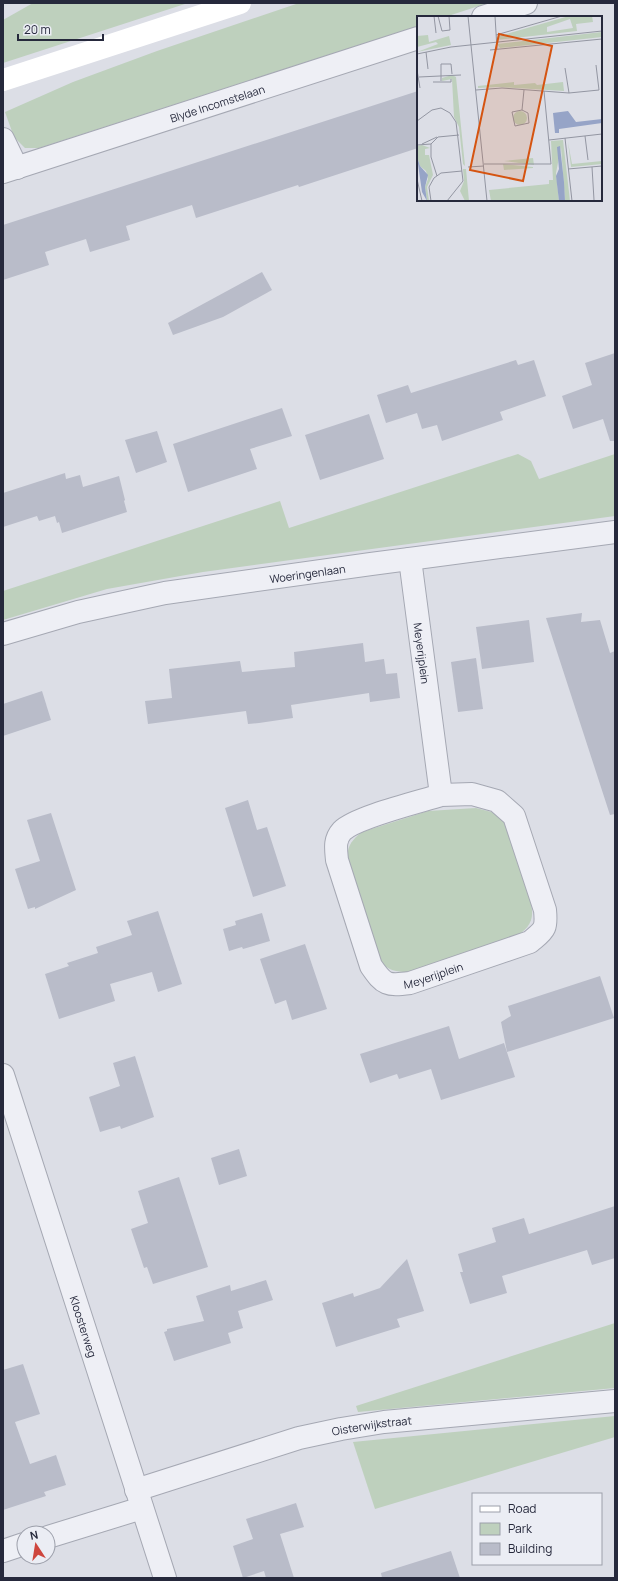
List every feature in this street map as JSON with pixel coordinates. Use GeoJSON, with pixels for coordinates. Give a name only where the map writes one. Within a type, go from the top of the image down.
{"type":"FeatureCollection","features":[{"type":"Feature","properties":{"kind":"street"},"geometry":{"type":"LineString","coordinates":[[3,80],[240,3]]}},
{"type":"Feature","properties":{"kind":"street"},"geometry":{"type":"LineString","coordinates":[[486,16],[526,3]]}},
{"type":"Feature","properties":{"kind":"street","name":"Blyde Incomstelaan"},"geometry":{"type":"LineString","coordinates":[[3,139],[10,170],[417,38]]}},
{"type":"Feature","properties":{"kind":"street","name":"Woeringenlaan"},"geometry":{"type":"LineString","coordinates":[[3,634],[78,612],[165,593],[233,582],[615,532]]}},
{"type":"Feature","properties":{"kind":"street","name":"Meyerijplein"},"geometry":{"type":"LineString","coordinates":[[410,559],[441,795]]}},
{"type":"Feature","properties":{"kind":"street","name":"Meyerijplein"},"geometry":{"type":"LineString","coordinates":[[472,794],[497,801],[514,816],[545,910],[546,923],[543,931],[530,942],[410,983],[393,985],[380,979],[371,966],[338,860],[335,843],[342,831],[362,820],[441,795],[472,794]]}},
{"type":"Feature","properties":{"kind":"street","name":"Kloosterweg"},"geometry":{"type":"LineString","coordinates":[[3,1075],[165,1578]]}},
{"type":"Feature","properties":{"kind":"street","name":"Oisterwijkstraat"},"geometry":{"type":"LineString","coordinates":[[56,1534],[139,1499],[299,1438],[384,1422],[615,1402]]}},
{"type":"Feature","properties":{"kind":"street"},"geometry":{"type":"LineString","coordinates":[[3,1551],[16,1547]]}},
{"type":"Feature","properties":{"kind":"green space"},"geometry":{"type":"Polygon","coordinates":[[[33,3],[188,3],[3,63],[3,20],[33,3]]]}},
{"type":"Feature","properties":{"kind":"green space"},"geometry":{"type":"Polygon","coordinates":[[[299,3],[488,3],[448,16],[417,16],[417,26],[39,148],[25,148],[14,137],[5,112],[73,82],[157,51],[299,3]]]}},
{"type":"Feature","properties":{"kind":"green space"},"geometry":{"type":"Polygon","coordinates":[[[518,454],[531,461],[539,479],[615,454],[615,516],[203,572],[107,589],[3,620],[3,591],[280,501],[289,528],[518,454]]]}},
{"type":"Feature","properties":{"kind":"green space"},"geometry":{"type":"Polygon","coordinates":[[[476,808],[495,813],[503,819],[531,904],[532,915],[527,928],[514,938],[407,972],[390,969],[381,963],[347,864],[348,849],[354,839],[362,832],[428,811],[476,808]]]}},
{"type":"Feature","properties":{"kind":"green space"},"geometry":{"type":"Polygon","coordinates":[[[615,1323],[615,1388],[358,1412],[356,1406],[615,1323]]]}},
{"type":"Feature","properties":{"kind":"green space"},"geometry":{"type":"Polygon","coordinates":[[[615,1416],[615,1437],[375,1509],[353,1442],[615,1416]]]}},
{"type":"Feature","properties":{"kind":"building"},"geometry":{"type":"Polygon","coordinates":[[[417,91],[417,148],[299,187],[298,185],[196,218],[192,205],[126,226],[130,240],[90,252],[86,239],[45,252],[49,265],[3,280],[3,225],[417,91]]]}},
{"type":"Feature","properties":{"kind":"building"},"geometry":{"type":"Polygon","coordinates":[[[262,272],[272,290],[223,317],[173,335],[168,323],[262,272]]]}},
{"type":"Feature","properties":{"kind":"building"},"geometry":{"type":"Polygon","coordinates":[[[615,353],[615,441],[610,441],[603,419],[573,429],[562,396],[592,385],[585,363],[615,353]]]}},
{"type":"Feature","properties":{"kind":"building"},"geometry":{"type":"Polygon","coordinates":[[[516,360],[518,365],[534,360],[546,396],[500,412],[503,420],[442,441],[437,425],[422,429],[417,413],[386,423],[377,395],[408,385],[411,393],[516,360]]]}},
{"type":"Feature","properties":{"kind":"building"},"geometry":{"type":"Polygon","coordinates":[[[282,408],[292,436],[250,449],[257,469],[188,492],[173,444],[282,408]]]}},
{"type":"Feature","properties":{"kind":"building"},"geometry":{"type":"Polygon","coordinates":[[[369,414],[384,459],[320,480],[305,435],[369,414]]]}},
{"type":"Feature","properties":{"kind":"building"},"geometry":{"type":"Polygon","coordinates":[[[157,431],[167,462],[136,473],[125,440],[157,431]]]}},
{"type":"Feature","properties":{"kind":"building"},"geometry":{"type":"Polygon","coordinates":[[[65,473],[66,479],[80,475],[83,487],[119,476],[127,512],[62,533],[59,522],[57,523],[55,516],[39,521],[37,516],[3,527],[3,493],[65,473]]]}},
{"type":"Feature","properties":{"kind":"building"},"geometry":{"type":"Polygon","coordinates":[[[582,613],[581,622],[600,620],[610,653],[615,651],[615,814],[610,815],[546,618],[582,613]]]}},
{"type":"Feature","properties":{"kind":"building"},"geometry":{"type":"Polygon","coordinates":[[[529,620],[534,662],[482,669],[476,627],[529,620]]]}},
{"type":"Feature","properties":{"kind":"building"},"geometry":{"type":"Polygon","coordinates":[[[363,643],[365,662],[384,659],[386,674],[397,673],[400,698],[370,702],[369,693],[291,705],[293,718],[259,723],[248,724],[246,711],[148,724],[145,701],[172,698],[169,669],[240,661],[242,672],[295,667],[294,652],[363,643]]]}},
{"type":"Feature","properties":{"kind":"building"},"geometry":{"type":"Polygon","coordinates":[[[476,658],[483,709],[458,712],[451,662],[476,658]]]}},
{"type":"Feature","properties":{"kind":"building"},"geometry":{"type":"Polygon","coordinates":[[[42,691],[51,720],[3,736],[3,704],[42,691]]]}},
{"type":"Feature","properties":{"kind":"building"},"geometry":{"type":"Polygon","coordinates":[[[248,800],[257,830],[267,827],[286,886],[253,897],[225,808],[248,800]]]}},
{"type":"Feature","properties":{"kind":"building"},"geometry":{"type":"Polygon","coordinates":[[[51,813],[76,890],[35,909],[35,907],[28,909],[15,869],[40,861],[27,820],[51,813]]]}},
{"type":"Feature","properties":{"kind":"building"},"geometry":{"type":"Polygon","coordinates":[[[158,911],[182,984],[158,992],[152,972],[110,984],[115,1001],[59,1019],[45,974],[69,966],[67,963],[98,953],[96,947],[132,935],[127,921],[158,911]]]}},
{"type":"Feature","properties":{"kind":"building"},"geometry":{"type":"Polygon","coordinates":[[[262,913],[270,941],[243,949],[242,947],[229,951],[223,929],[236,925],[235,921],[262,913]]]}},
{"type":"Feature","properties":{"kind":"building"},"geometry":{"type":"Polygon","coordinates":[[[305,944],[327,1009],[292,1020],[286,1000],[275,1004],[260,959],[305,944]]]}},
{"type":"Feature","properties":{"kind":"building"},"geometry":{"type":"Polygon","coordinates":[[[600,976],[614,1018],[507,1052],[501,1022],[511,1016],[508,1006],[600,976]]]}},
{"type":"Feature","properties":{"kind":"building"},"geometry":{"type":"Polygon","coordinates":[[[449,1026],[459,1059],[504,1043],[515,1077],[441,1100],[431,1069],[399,1079],[397,1074],[370,1083],[360,1054],[449,1026]]]}},
{"type":"Feature","properties":{"kind":"building"},"geometry":{"type":"Polygon","coordinates":[[[135,1056],[154,1117],[121,1129],[120,1126],[100,1132],[89,1097],[120,1086],[113,1063],[135,1056]]]}},
{"type":"Feature","properties":{"kind":"building"},"geometry":{"type":"Polygon","coordinates":[[[239,1149],[247,1176],[219,1185],[211,1158],[239,1149]]]}},
{"type":"Feature","properties":{"kind":"building"},"geometry":{"type":"Polygon","coordinates":[[[179,1177],[208,1267],[153,1284],[147,1267],[144,1268],[131,1229],[148,1223],[138,1191],[179,1177]]]}},
{"type":"Feature","properties":{"kind":"building"},"geometry":{"type":"Polygon","coordinates":[[[615,1206],[615,1258],[592,1265],[587,1250],[502,1276],[507,1293],[470,1304],[460,1272],[463,1272],[458,1254],[496,1242],[492,1228],[524,1218],[529,1234],[615,1206]]]}},
{"type":"Feature","properties":{"kind":"building"},"geometry":{"type":"Polygon","coordinates":[[[407,1259],[424,1311],[397,1319],[400,1327],[336,1347],[322,1303],[353,1293],[354,1297],[380,1288],[407,1259]]]}},
{"type":"Feature","properties":{"kind":"building"},"geometry":{"type":"Polygon","coordinates":[[[266,1280],[273,1300],[238,1311],[243,1328],[228,1333],[231,1343],[174,1361],[164,1332],[167,1331],[167,1329],[204,1321],[196,1296],[230,1285],[231,1291],[266,1280]]]}},
{"type":"Feature","properties":{"kind":"building"},"geometry":{"type":"Polygon","coordinates":[[[23,1364],[40,1414],[15,1422],[30,1464],[56,1455],[66,1485],[44,1492],[46,1496],[3,1510],[3,1370],[23,1364]]]}},
{"type":"Feature","properties":{"kind":"building"},"geometry":{"type":"Polygon","coordinates":[[[296,1503],[304,1527],[280,1534],[294,1578],[266,1578],[264,1571],[243,1578],[233,1546],[253,1539],[246,1519],[296,1503]]]}},
{"type":"Feature","properties":{"kind":"building"},"geometry":{"type":"Polygon","coordinates":[[[451,1551],[460,1578],[382,1578],[381,1573],[451,1551]]]}}]}
